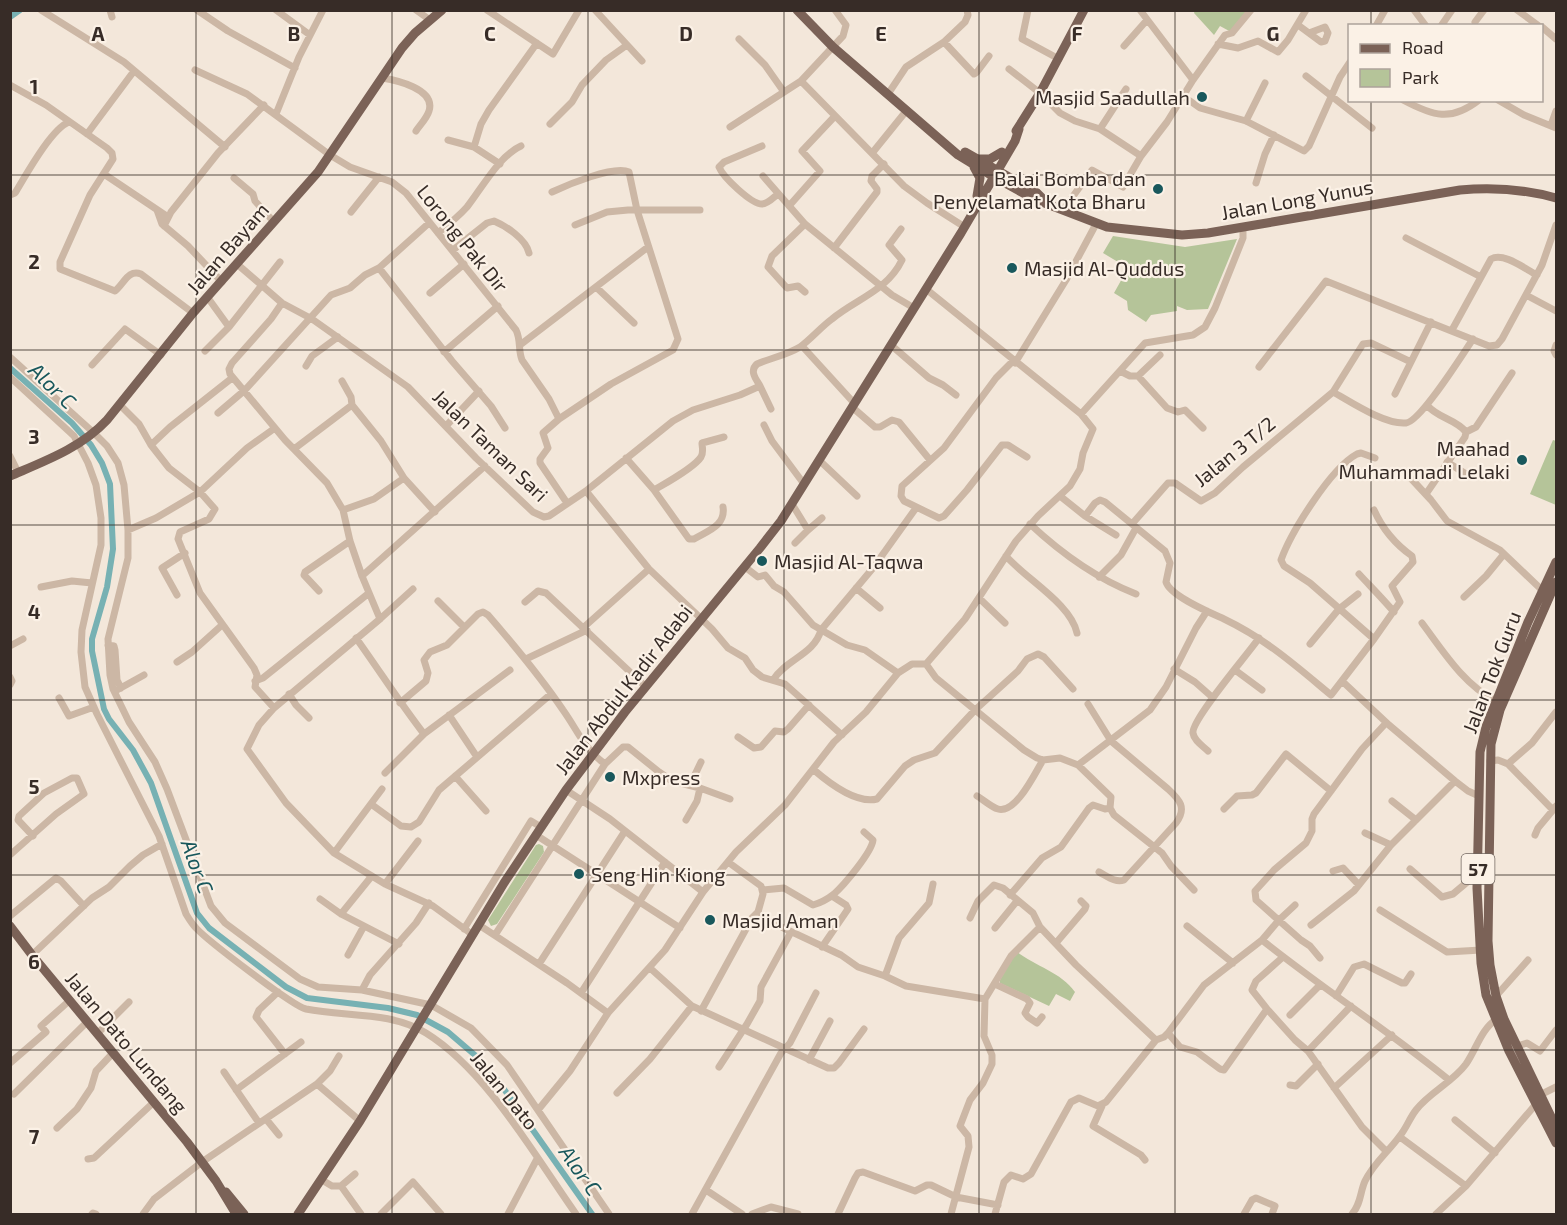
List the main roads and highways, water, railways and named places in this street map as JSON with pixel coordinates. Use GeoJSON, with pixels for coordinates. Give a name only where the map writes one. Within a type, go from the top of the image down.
{"type":"FeatureCollection","features":[{"type":"Feature","properties":{"kind":"main road","name":"Jalan Bayam"},"geometry":{"type":"LineString","coordinates":[[14,474],[80,443],[93,434],[120,405],[194,313],[330,155],[402,48],[442,10]]}},
{"type":"Feature","properties":{"kind":"main road","name":"Jalan Long Yunus"},"geometry":{"type":"LineString","coordinates":[[796,10],[833,47],[888,94],[973,161],[1021,188],[1034,199],[1096,224],[1182,235],[1208,233],[1460,190],[1514,189],[1557,198]]}},
{"type":"Feature","properties":{"kind":"main road","name":"Jalan Abdul Kadir Adabi"},"geometry":{"type":"LineString","coordinates":[[298,1215],[360,1121],[538,831],[591,754],[745,567],[792,504],[951,248],[1059,59],[1084,10]]}},
{"type":"Feature","properties":{"kind":"main road"},"geometry":{"type":"LineString","coordinates":[[979,197],[979,174],[973,161],[990,159],[1004,153],[1008,173],[1021,188]]}},
{"type":"Feature","properties":{"kind":"main road"},"geometry":{"type":"LineString","coordinates":[[979,197],[999,187],[1021,188]]}},
{"type":"Feature","properties":{"kind":"main road","name":"Jalan Abdul Kadir Adabi"},"geometry":{"type":"LineString","coordinates":[[951,248],[960,224],[979,197]]}},
{"type":"Feature","properties":{"kind":"main road","name":"Jalan Tok Guru"},"geometry":{"type":"LineString","coordinates":[[1557,562],[1547,593],[1500,710],[1491,744],[1488,941],[1496,996],[1557,1143]]}},
{"type":"Feature","properties":{"kind":"main road","name":"Jalan Tok Guru"},"geometry":{"type":"LineString","coordinates":[[1557,582],[1534,609],[1486,727],[1480,752],[1478,853],[1481,963],[1486,995],[1509,1051],[1557,1127]]}},
{"type":"Feature","properties":{"kind":"main road"},"geometry":{"type":"LineString","coordinates":[[1478,853],[1489,852]]}},
{"type":"Feature","properties":{"kind":"main road","name":"Jalan Dato Lundang"},"geometry":{"type":"LineString","coordinates":[[10,926],[234,1201],[238,1214]]}},
{"type":"Feature","properties":{"kind":"main road","name":"Jalan Abdul Kadir Adabi"},"geometry":{"type":"LineString","coordinates":[[291,1215],[334,1160]]}},
{"type":"Feature","properties":{"kind":"waterway","name":"Alor C"},"geometry":{"type":"LineString","coordinates":[[10,17],[20,10]]}},
{"type":"Feature","properties":{"kind":"waterway","name":"Alor C"},"geometry":{"type":"LineString","coordinates":[[10,368],[72,423],[91,445],[102,463],[110,484],[113,549],[107,587],[92,639],[92,651],[104,709],[133,750],[151,783],[197,913],[209,928],[286,987],[307,998],[388,1008],[417,1015],[448,1032],[476,1056],[499,1082],[592,1214]]}},
{"type":"Feature","properties":{"kind":"place","name":"Masjid Saadullah"},"geometry":{"type":"Point","coordinates":[1202,97]}},
{"type":"Feature","properties":{"kind":"place","name":"Balai Bomba dan Penyelamat Kota Bharu"},"geometry":{"type":"Point","coordinates":[1158,189]}},
{"type":"Feature","properties":{"kind":"place","name":"Masjid Al-Quddus"},"geometry":{"type":"Point","coordinates":[1012,268]}},
{"type":"Feature","properties":{"kind":"place","name":"Maahad Muhammadi Lelaki"},"geometry":{"type":"Point","coordinates":[1522,460]}},
{"type":"Feature","properties":{"kind":"place","name":"Masjid Al-Taqwa"},"geometry":{"type":"Point","coordinates":[762,561]}},
{"type":"Feature","properties":{"kind":"place","name":"Mxpress"},"geometry":{"type":"Point","coordinates":[610,777]}},
{"type":"Feature","properties":{"kind":"place","name":"Seng Hin Kiong"},"geometry":{"type":"Point","coordinates":[579,874]}},
{"type":"Feature","properties":{"kind":"place","name":"Masjid Aman"},"geometry":{"type":"Point","coordinates":[710,920]}}]}
